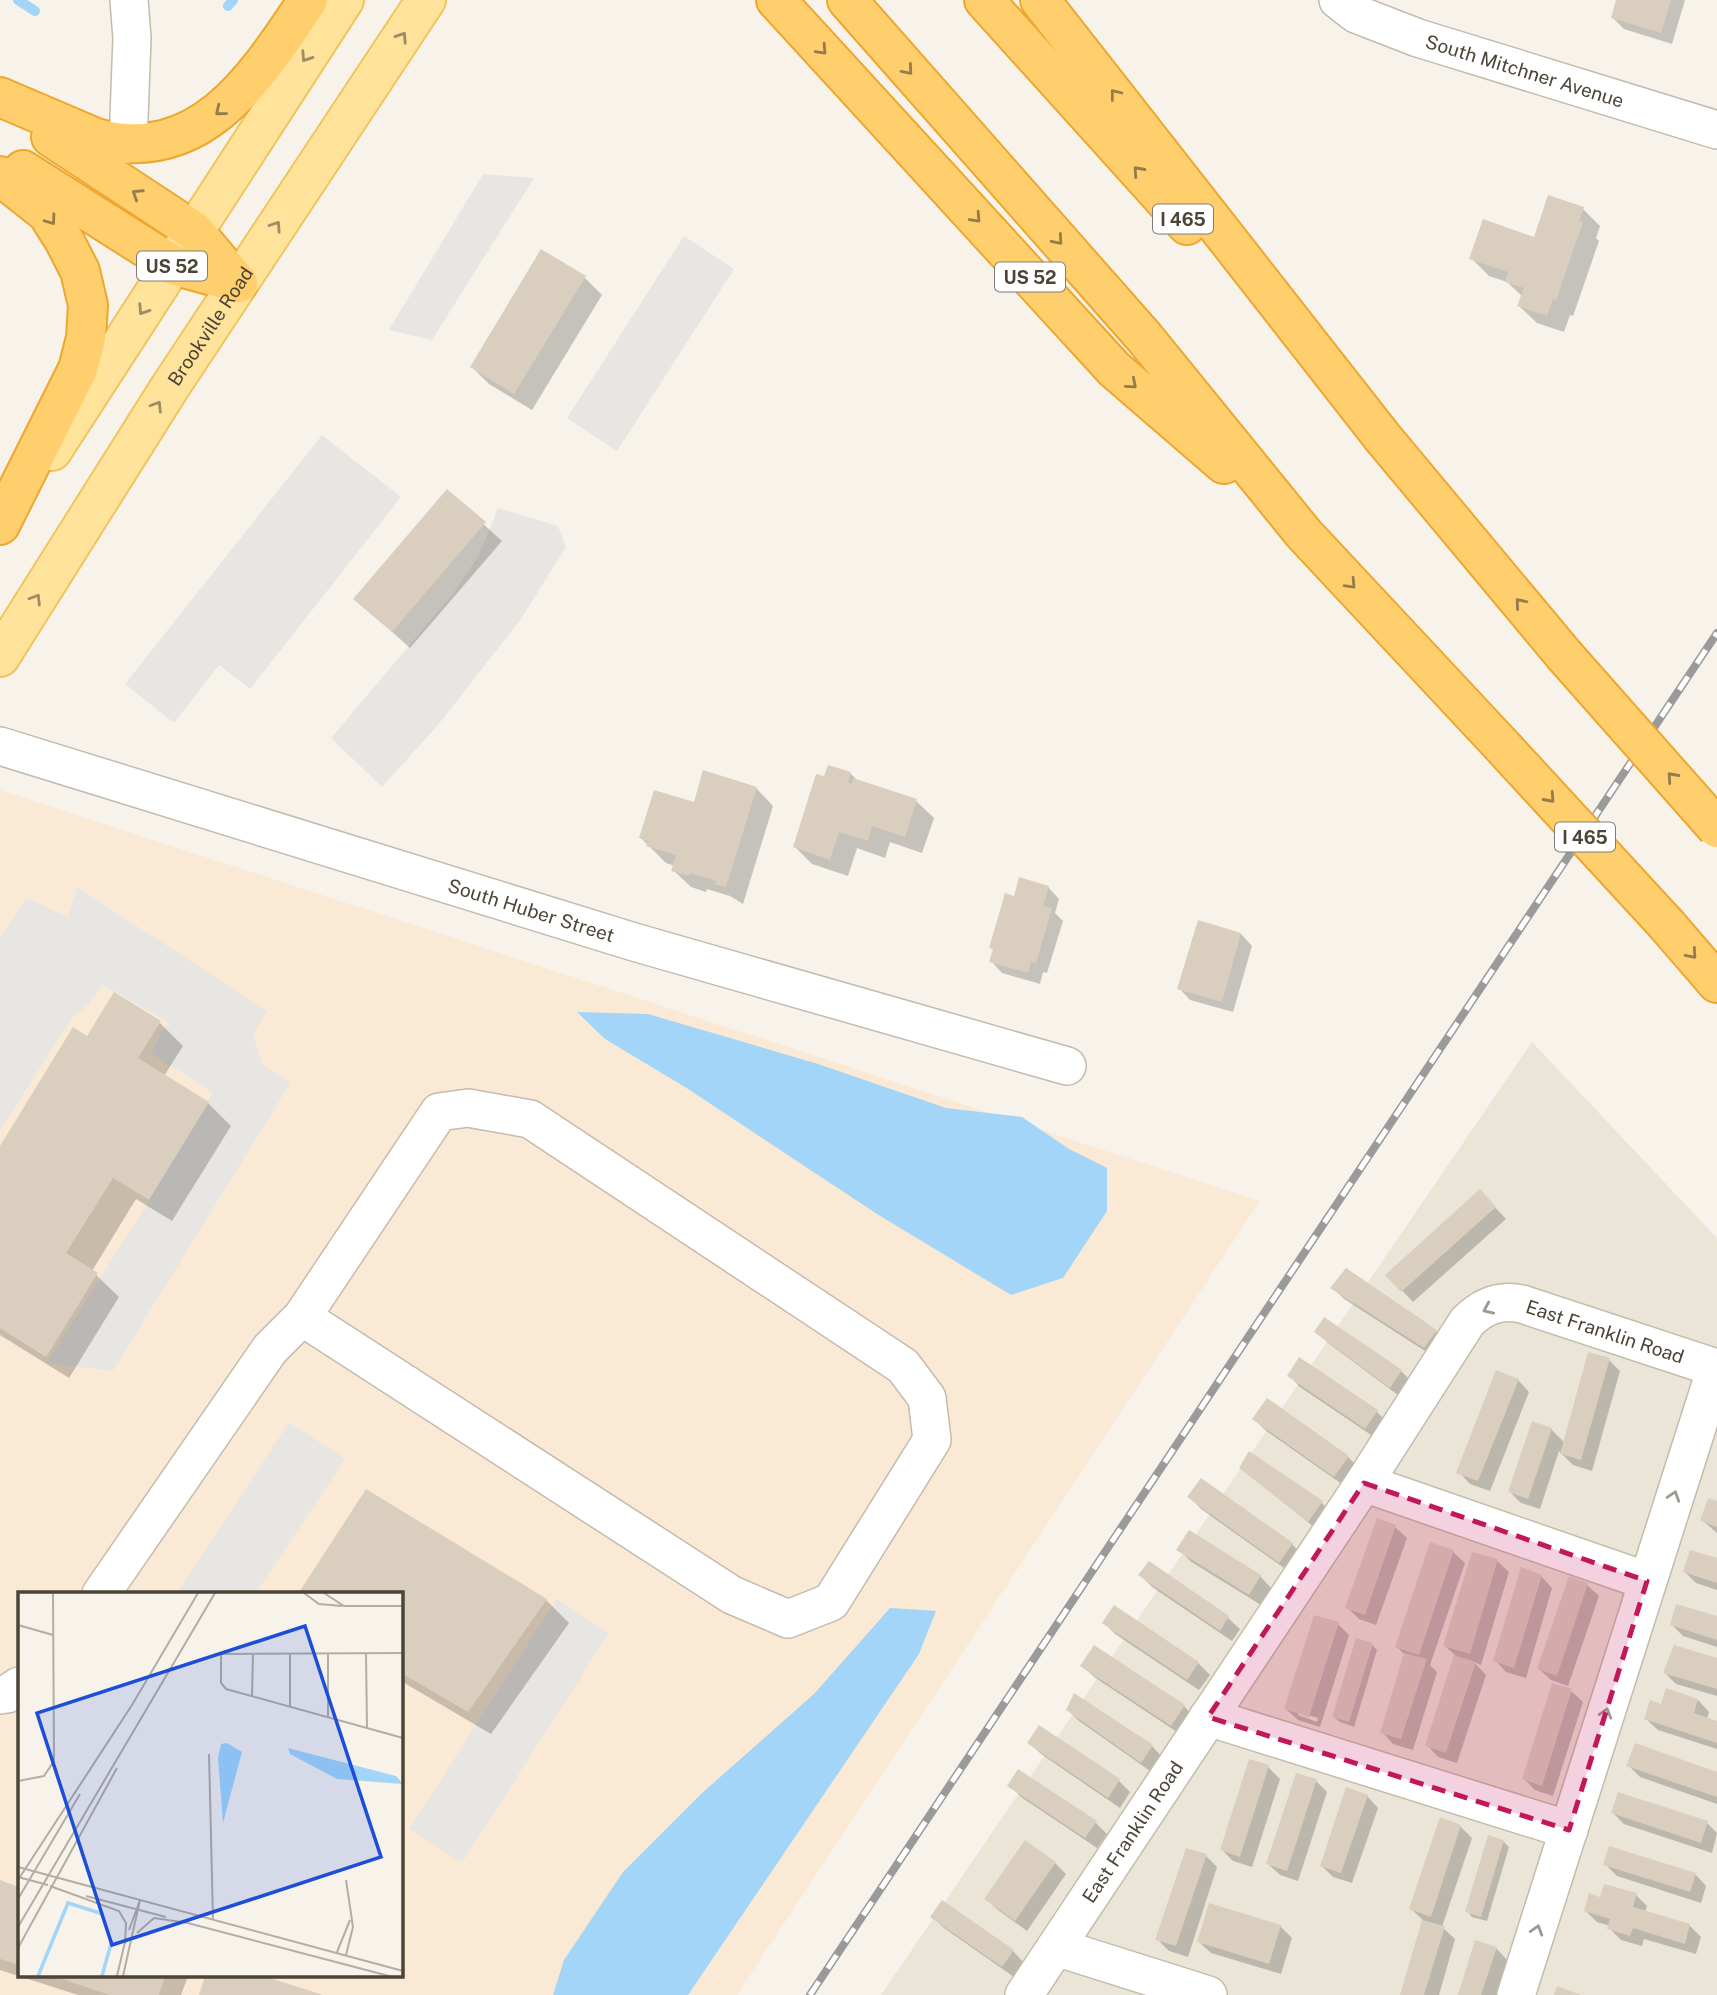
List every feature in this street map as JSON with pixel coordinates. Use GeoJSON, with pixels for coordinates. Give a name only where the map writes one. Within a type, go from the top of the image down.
{"type":"FeatureCollection","features":[{"type":"Feature","properties":{"kind":"highway"},"geometry":{"type":"LineString","coordinates":[[0,97],[96,138],[128,144],[159,141],[186,133],[233,100],[266,62],[308,0]]}},
{"type":"Feature","properties":{"kind":"highway","name":"US 52"},"geometry":{"type":"LineString","coordinates":[[776,0],[1114,369],[1304,534]]}},
{"type":"Feature","properties":{"kind":"highway","name":"I 465"},"geometry":{"type":"LineString","coordinates":[[847,0],[1144,337],[1304,534],[1667,925],[1717,983]]}},
{"type":"Feature","properties":{"kind":"highway","name":"I 465"},"geometry":{"type":"LineString","coordinates":[[984,0],[1383,438],[1564,655],[1717,828]]}},
{"type":"Feature","properties":{"kind":"highway"},"geometry":{"type":"LineString","coordinates":[[1040,0],[1383,438]]}},
{"type":"Feature","properties":{"kind":"highway","name":"US 52"},"geometry":{"type":"LineString","coordinates":[[0,103],[194,232],[238,283]]}},
{"type":"Feature","properties":{"kind":"highway"},"geometry":{"type":"LineString","coordinates":[[0,157],[173,265],[238,283]]}},
{"type":"Feature","properties":{"kind":"highway"},"geometry":{"type":"LineString","coordinates":[[0,176],[47,213],[80,271],[88,305],[86,338],[78,369],[0,524]]}},
{"type":"Feature","properties":{"kind":"main road","name":"US 52"},"geometry":{"type":"LineString","coordinates":[[0,532],[344,0]]}},
{"type":"Feature","properties":{"kind":"main road","name":"Brookville Road"},"geometry":{"type":"LineString","coordinates":[[0,657],[238,283],[426,0]]}},
{"type":"Feature","properties":{"kind":"street"},"geometry":{"type":"LineString","coordinates":[[128,144],[132,38],[129,0]]}},
{"type":"Feature","properties":{"kind":"street","name":"South Mitchner Avenue"},"geometry":{"type":"LineString","coordinates":[[1338,0],[1356,14],[1418,38],[1717,130]]}},
{"type":"Feature","properties":{"kind":"street","name":"South Huber Street"},"geometry":{"type":"LineString","coordinates":[[0,746],[634,942],[1067,1066]]}},
{"type":"Feature","properties":{"kind":"street"},"geometry":{"type":"LineString","coordinates":[[102,1592],[270,1349],[302,1317],[439,1112],[468,1108],[530,1119],[903,1366],[927,1398],[932,1440],[831,1602],[788,1619],[732,1595],[302,1317]]}},
{"type":"Feature","properties":{"kind":"street","name":"East Franklin Road"},"geometry":{"type":"LineString","coordinates":[[1024,1995],[1364,1483],[1467,1322],[1483,1308],[1506,1302],[1522,1304],[1716,1368],[1516,1995]]}},
{"type":"Feature","properties":{"kind":"street"},"geometry":{"type":"LineString","coordinates":[[1364,1483],[1647,1581]]}},
{"type":"Feature","properties":{"kind":"street"},"geometry":{"type":"LineString","coordinates":[[0,1695],[18,1686]]}},
{"type":"Feature","properties":{"kind":"street"},"geometry":{"type":"LineString","coordinates":[[1208,1717],[1569,1830]]}},
{"type":"Feature","properties":{"kind":"street"},"geometry":{"type":"LineString","coordinates":[[1056,1947],[1208,1995]]}},
{"type":"Feature","properties":{"kind":"highlighted area"},"geometry":{"type":"Polygon","coordinates":[[[1364,1483],[1647,1581],[1569,1830],[1208,1717],[1364,1483]]]}},
{"type":"Feature","properties":{"kind":"shaded area"},"geometry":{"type":"Polygon","coordinates":[[[483,174],[534,178],[432,340],[389,330],[483,174]]]}},
{"type":"Feature","properties":{"kind":"shaded area"},"geometry":{"type":"Polygon","coordinates":[[[684,236],[734,269],[617,451],[567,418],[684,236]]]}},
{"type":"Feature","properties":{"kind":"shaded area"},"geometry":{"type":"Polygon","coordinates":[[[322,435],[401,497],[250,689],[219,665],[174,723],[125,684],[322,435]]]}},
{"type":"Feature","properties":{"kind":"shaded area"},"geometry":{"type":"Polygon","coordinates":[[[498,508],[558,526],[566,547],[521,619],[438,725],[382,787],[331,738],[452,595],[479,555],[498,508]]]}},
{"type":"Feature","properties":{"kind":"shaded area"},"geometry":{"type":"Polygon","coordinates":[[[0,790],[1260,1201],[737,1995],[0,1995],[0,790]]]}},
{"type":"Feature","properties":{"kind":"shaded area"},"geometry":{"type":"Polygon","coordinates":[[[77,887],[267,1011],[253,1035],[262,1064],[291,1082],[113,1371],[47,1363],[213,1093],[151,1053],[168,1022],[103,985],[88,1005],[73,1017],[0,1130],[0,938],[26,898],[68,917],[77,887]]]}},
{"type":"Feature","properties":{"kind":"shaded area"},"geometry":{"type":"Polygon","coordinates":[[[1532,1042],[1717,1238],[1717,1995],[881,1995],[1532,1042]]]}},
{"type":"Feature","properties":{"kind":"shaded area"},"geometry":{"type":"Polygon","coordinates":[[[289,1422],[345,1459],[256,1592],[177,1592],[289,1422]]]}},
{"type":"Feature","properties":{"kind":"shaded area"},"geometry":{"type":"Polygon","coordinates":[[[557,1599],[609,1633],[462,1863],[409,1829],[557,1599]]]}},
{"type":"Feature","properties":{"kind":"water"},"geometry":{"type":"Polygon","coordinates":[[[577,1012],[648,1014],[818,1064],[946,1108],[1022,1117],[1069,1149],[1107,1168],[1107,1211],[1063,1278],[1011,1295],[877,1214],[685,1087],[605,1039],[577,1012]]]}},
{"type":"Feature","properties":{"kind":"water"},"geometry":{"type":"Polygon","coordinates":[[[890,1608],[936,1611],[919,1654],[688,1995],[553,1995],[564,1960],[623,1872],[702,1793],[814,1694],[890,1608]]]}},
{"type":"Feature","properties":{"kind":"building"},"geometry":{"type":"Polygon","coordinates":[[[1616,0],[1671,0],[1661,33],[1611,18],[1616,0]]]}},
{"type":"Feature","properties":{"kind":"building"},"geometry":{"type":"Polygon","coordinates":[[[1548,195],[1584,207],[1579,221],[1583,222],[1556,300],[1553,299],[1547,316],[1517,306],[1524,288],[1505,282],[1508,272],[1469,259],[1483,219],[1534,237],[1548,195]]]}},
{"type":"Feature","properties":{"kind":"building"},"geometry":{"type":"Polygon","coordinates":[[[541,249],[586,276],[514,394],[470,367],[541,249]]]}},
{"type":"Feature","properties":{"kind":"building"},"geometry":{"type":"Polygon","coordinates":[[[447,489],[486,522],[392,632],[353,599],[447,489]]]}},
{"type":"Feature","properties":{"kind":"building"},"geometry":{"type":"Polygon","coordinates":[[[828,765],[851,772],[848,782],[852,784],[853,778],[917,799],[905,837],[872,826],[868,841],[839,832],[830,860],[793,847],[816,774],[824,776],[828,765]]]}},
{"type":"Feature","properties":{"kind":"building"},"geometry":{"type":"Polygon","coordinates":[[[703,770],[757,787],[726,887],[690,873],[689,876],[671,871],[676,855],[646,846],[648,841],[639,838],[654,790],[694,802],[703,770]]]}},
{"type":"Feature","properties":{"kind":"building"},"geometry":{"type":"Polygon","coordinates":[[[1019,877],[1049,886],[1043,906],[1052,908],[1036,963],[1031,962],[1028,973],[989,962],[993,949],[989,948],[1005,893],[1014,896],[1019,877]]]}},
{"type":"Feature","properties":{"kind":"building"},"geometry":{"type":"Polygon","coordinates":[[[1198,920],[1241,933],[1222,1002],[1177,989],[1198,920]]]}},
{"type":"Feature","properties":{"kind":"building"},"geometry":{"type":"Polygon","coordinates":[[[114,992],[161,1021],[138,1058],[209,1102],[149,1200],[113,1178],[66,1253],[98,1273],[46,1357],[0,1328],[0,1146],[73,1027],[87,1036],[114,992]]]}},
{"type":"Feature","properties":{"kind":"building"},"geometry":{"type":"Polygon","coordinates":[[[1480,1189],[1496,1207],[1401,1292],[1385,1275],[1480,1189]]]}},
{"type":"Feature","properties":{"kind":"building"},"geometry":{"type":"Polygon","coordinates":[[[1346,1268],[1437,1330],[1424,1348],[1330,1288],[1346,1268]]]}},
{"type":"Feature","properties":{"kind":"building"},"geometry":{"type":"Polygon","coordinates":[[[1324,1317],[1402,1370],[1390,1388],[1314,1332],[1324,1317]]]}},
{"type":"Feature","properties":{"kind":"building"},"geometry":{"type":"Polygon","coordinates":[[[1588,1352],[1610,1358],[1581,1460],[1560,1454],[1588,1352]]]}},
{"type":"Feature","properties":{"kind":"building"},"geometry":{"type":"Polygon","coordinates":[[[1299,1357],[1378,1410],[1365,1429],[1287,1376],[1299,1357]]]}},
{"type":"Feature","properties":{"kind":"building"},"geometry":{"type":"Polygon","coordinates":[[[1496,1370],[1519,1379],[1478,1481],[1456,1473],[1496,1370]]]}},
{"type":"Feature","properties":{"kind":"building"},"geometry":{"type":"Polygon","coordinates":[[[1267,1398],[1349,1456],[1334,1477],[1252,1419],[1267,1398]]]}},
{"type":"Feature","properties":{"kind":"building"},"geometry":{"type":"Polygon","coordinates":[[[1532,1421],[1552,1428],[1528,1499],[1508,1492],[1532,1421]]]}},
{"type":"Feature","properties":{"kind":"building"},"geometry":{"type":"Polygon","coordinates":[[[1249,1451],[1323,1501],[1308,1522],[1239,1468],[1249,1451]]]}},
{"type":"Feature","properties":{"kind":"building"},"geometry":{"type":"Polygon","coordinates":[[[1201,1478],[1293,1543],[1279,1563],[1187,1497],[1201,1478]]]}},
{"type":"Feature","properties":{"kind":"building"},"geometry":{"type":"Polygon","coordinates":[[[366,1489],[547,1599],[468,1712],[402,1674],[402,1592],[299,1592],[366,1489]]]}},
{"type":"Feature","properties":{"kind":"building"},"geometry":{"type":"Polygon","coordinates":[[[1708,1498],[1717,1501],[1717,1527],[1700,1521],[1708,1498]]]}},
{"type":"Feature","properties":{"kind":"building"},"geometry":{"type":"Polygon","coordinates":[[[1377,1518],[1396,1525],[1365,1615],[1345,1608],[1377,1518]]]}},
{"type":"Feature","properties":{"kind":"building"},"geometry":{"type":"Polygon","coordinates":[[[1189,1530],[1261,1575],[1249,1595],[1176,1550],[1189,1530]]]}},
{"type":"Feature","properties":{"kind":"building"},"geometry":{"type":"Polygon","coordinates":[[[1430,1542],[1454,1550],[1419,1655],[1395,1647],[1430,1542]]]}},
{"type":"Feature","properties":{"kind":"building"},"geometry":{"type":"Polygon","coordinates":[[[1690,1550],[1717,1558],[1717,1583],[1683,1572],[1690,1550]]]}},
{"type":"Feature","properties":{"kind":"building"},"geometry":{"type":"Polygon","coordinates":[[[1472,1552],[1498,1559],[1470,1654],[1443,1646],[1472,1552]]]}},
{"type":"Feature","properties":{"kind":"building"},"geometry":{"type":"Polygon","coordinates":[[[1149,1561],[1229,1616],[1220,1631],[1138,1575],[1149,1561]]]}},
{"type":"Feature","properties":{"kind":"building"},"geometry":{"type":"Polygon","coordinates":[[[1521,1567],[1542,1575],[1514,1668],[1493,1661],[1521,1567]]]}},
{"type":"Feature","properties":{"kind":"building"},"geometry":{"type":"Polygon","coordinates":[[[1569,1576],[1588,1583],[1557,1676],[1537,1669],[1569,1576]]]}},
{"type":"Feature","properties":{"kind":"building"},"geometry":{"type":"Polygon","coordinates":[[[1676,1604],[1717,1616],[1717,1640],[1670,1625],[1676,1604]]]}},
{"type":"Feature","properties":{"kind":"building"},"geometry":{"type":"Polygon","coordinates":[[[1114,1605],[1199,1662],[1187,1680],[1102,1623],[1114,1605]]]}},
{"type":"Feature","properties":{"kind":"building"},"geometry":{"type":"Polygon","coordinates":[[[1314,1615],[1339,1622],[1309,1717],[1284,1709],[1314,1615]]]}},
{"type":"Feature","properties":{"kind":"building"},"geometry":{"type":"Polygon","coordinates":[[[1356,1638],[1373,1643],[1349,1722],[1332,1717],[1356,1638]]]}},
{"type":"Feature","properties":{"kind":"building"},"geometry":{"type":"Polygon","coordinates":[[[1094,1645],[1185,1705],[1171,1726],[1080,1666],[1094,1645]]]}},
{"type":"Feature","properties":{"kind":"building"},"geometry":{"type":"Polygon","coordinates":[[[1674,1645],[1717,1658],[1717,1689],[1663,1673],[1674,1645]]]}},
{"type":"Feature","properties":{"kind":"building"},"geometry":{"type":"Polygon","coordinates":[[[1404,1653],[1427,1659],[1401,1739],[1380,1733],[1404,1653]]]}},
{"type":"Feature","properties":{"kind":"building"},"geometry":{"type":"Polygon","coordinates":[[[1454,1655],[1476,1662],[1446,1753],[1425,1746],[1454,1655]]]}},
{"type":"Feature","properties":{"kind":"building"},"geometry":{"type":"Polygon","coordinates":[[[1552,1683],[1572,1689],[1542,1786],[1522,1779],[1552,1683]]]}},
{"type":"Feature","properties":{"kind":"building"},"geometry":{"type":"Polygon","coordinates":[[[1666,1688],[1698,1699],[1694,1713],[1717,1721],[1717,1743],[1644,1719],[1650,1700],[1661,1704],[1666,1688]]]}},
{"type":"Feature","properties":{"kind":"building"},"geometry":{"type":"Polygon","coordinates":[[[1074,1693],[1153,1745],[1141,1763],[1066,1710],[1074,1693]]]}},
{"type":"Feature","properties":{"kind":"building"},"geometry":{"type":"Polygon","coordinates":[[[1039,1725],[1120,1779],[1108,1798],[1027,1743],[1039,1725]]]}},
{"type":"Feature","properties":{"kind":"building"},"geometry":{"type":"Polygon","coordinates":[[[1635,1743],[1717,1772],[1717,1797],[1626,1766],[1635,1743]]]}},
{"type":"Feature","properties":{"kind":"building"},"geometry":{"type":"Polygon","coordinates":[[[1249,1759],[1269,1765],[1240,1857],[1220,1850],[1249,1759]]]}},
{"type":"Feature","properties":{"kind":"building"},"geometry":{"type":"Polygon","coordinates":[[[1018,1769],[1097,1821],[1085,1838],[1007,1786],[1018,1769]]]}},
{"type":"Feature","properties":{"kind":"building"},"geometry":{"type":"Polygon","coordinates":[[[1296,1773],[1317,1779],[1287,1871],[1266,1864],[1296,1773]]]}},
{"type":"Feature","properties":{"kind":"building"},"geometry":{"type":"Polygon","coordinates":[[[1346,1787],[1368,1795],[1341,1873],[1320,1866],[1346,1787]]]}},
{"type":"Feature","properties":{"kind":"building"},"geometry":{"type":"Polygon","coordinates":[[[1618,1792],[1708,1821],[1701,1843],[1611,1813],[1618,1792]]]}},
{"type":"Feature","properties":{"kind":"building"},"geometry":{"type":"Polygon","coordinates":[[[1440,1817],[1461,1825],[1431,1917],[1409,1909],[1440,1817]]]}},
{"type":"Feature","properties":{"kind":"building"},"geometry":{"type":"Polygon","coordinates":[[[1488,1835],[1504,1840],[1481,1917],[1465,1912],[1488,1835]]]}},
{"type":"Feature","properties":{"kind":"building"},"geometry":{"type":"Polygon","coordinates":[[[1025,1840],[1056,1862],[1015,1921],[984,1899],[1025,1840]]]}},
{"type":"Feature","properties":{"kind":"building"},"geometry":{"type":"Polygon","coordinates":[[[1609,1846],[1696,1873],[1690,1892],[1603,1865],[1609,1846]]]}},
{"type":"Feature","properties":{"kind":"building"},"geometry":{"type":"Polygon","coordinates":[[[1186,1848],[1207,1854],[1176,1946],[1155,1940],[1186,1848]]]}},
{"type":"Feature","properties":{"kind":"building"},"geometry":{"type":"Polygon","coordinates":[[[0,1880],[18,1887],[18,1965],[0,1959],[0,1880]]]}},
{"type":"Feature","properties":{"kind":"building"},"geometry":{"type":"Polygon","coordinates":[[[1604,1884],[1637,1893],[1633,1907],[1690,1924],[1685,1944],[1633,1928],[1630,1936],[1607,1929],[1610,1919],[1584,1911],[1589,1893],[1600,1897],[1604,1884]]]}},
{"type":"Feature","properties":{"kind":"building"},"geometry":{"type":"Polygon","coordinates":[[[942,1900],[1014,1950],[1002,1967],[930,1917],[942,1900]]]}},
{"type":"Feature","properties":{"kind":"building"},"geometry":{"type":"Polygon","coordinates":[[[1209,1903],[1281,1925],[1269,1964],[1197,1942],[1209,1903]]]}},
{"type":"Feature","properties":{"kind":"building"},"geometry":{"type":"Polygon","coordinates":[[[1422,1920],[1445,1926],[1424,1995],[1400,1995],[1422,1920]]]}},
{"type":"Feature","properties":{"kind":"building"},"geometry":{"type":"Polygon","coordinates":[[[1475,1940],[1497,1947],[1481,1995],[1458,1995],[1475,1940]]]}},
{"type":"Feature","properties":{"kind":"building"},"geometry":{"type":"Polygon","coordinates":[[[59,1978],[164,1978],[159,1995],[110,1995],[59,1978]]]}},
{"type":"Feature","properties":{"kind":"building"},"geometry":{"type":"Polygon","coordinates":[[[204,1978],[270,1978],[323,1995],[199,1995],[204,1978]]]}},
{"type":"Feature","properties":{"kind":"building"},"geometry":{"type":"Polygon","coordinates":[[[1557,1986],[1581,1995],[1554,1995],[1557,1986]]]}},
{"type":"Feature","properties":{"kind":"waterway"},"geometry":{"type":"LineString","coordinates":[[18,0],[35,11]]}},
{"type":"Feature","properties":{"kind":"waterway"},"geometry":{"type":"LineString","coordinates":[[228,6],[233,0]]}},
{"type":"Feature","properties":{"kind":"railway"},"geometry":{"type":"LineString","coordinates":[[810,1995],[1717,633]]}}]}
